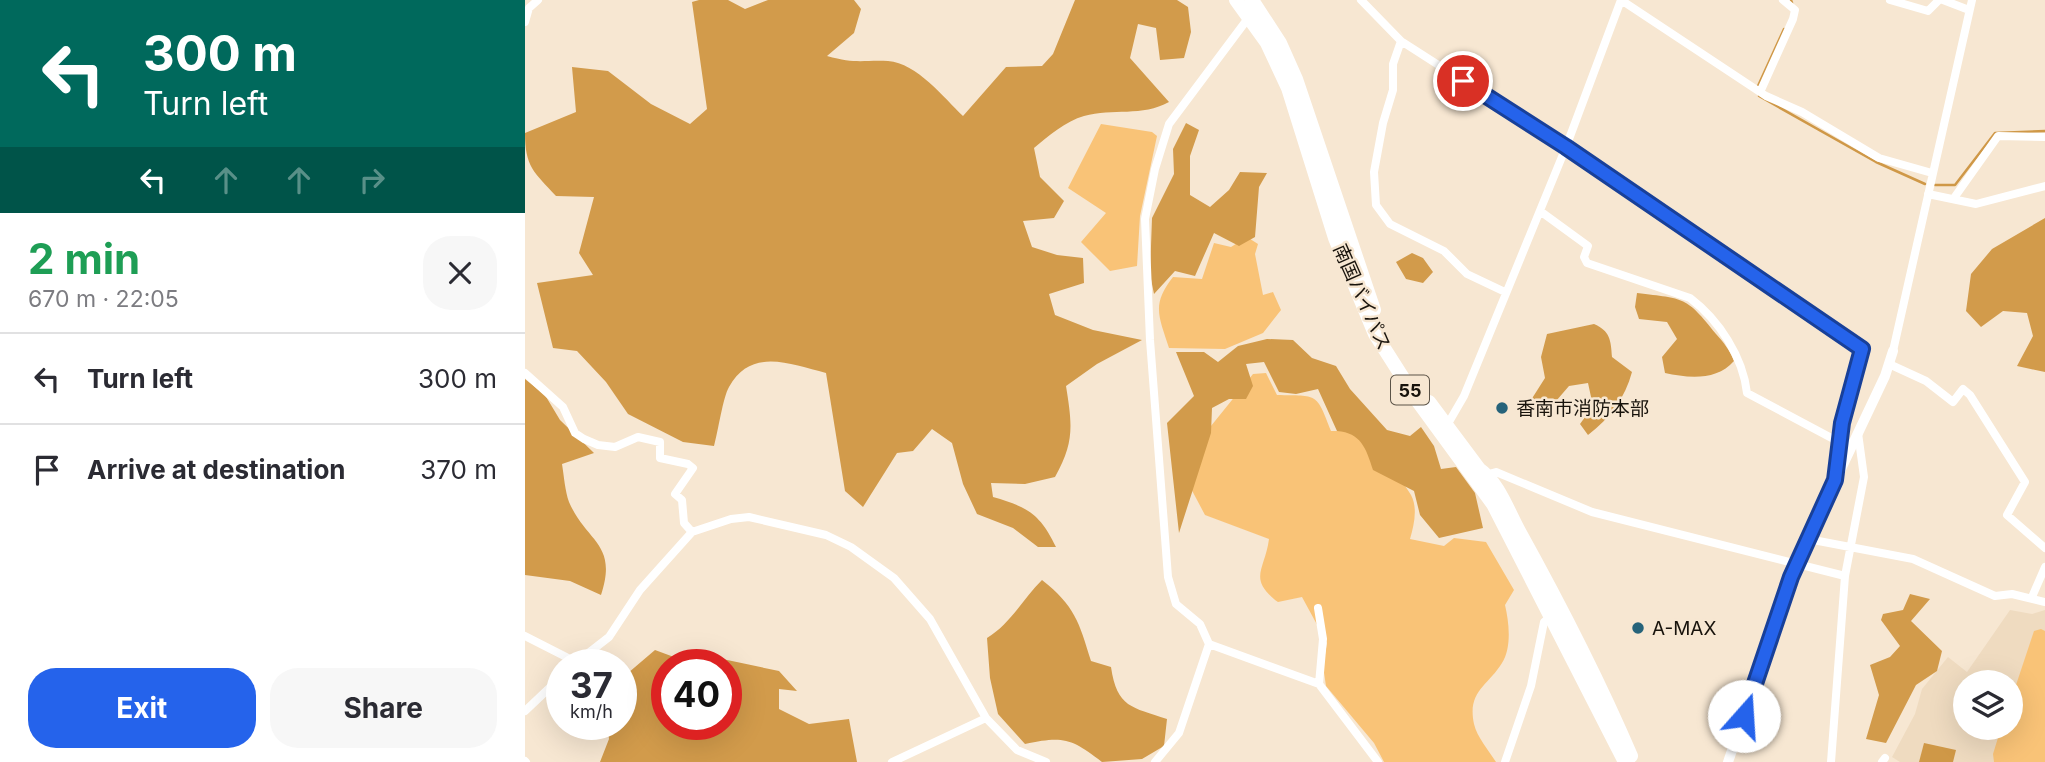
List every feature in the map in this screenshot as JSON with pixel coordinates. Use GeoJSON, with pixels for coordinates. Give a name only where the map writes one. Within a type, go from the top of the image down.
{"type":"FeatureCollection","features":[{"type":"Feature","properties":{"kind":"highway","name":"南国バイパス"},"geometry":{"type":"LineString","coordinates":[[1236,0],[1267,43],[1288,88],[1335,238],[1365,312],[1396,369],[1482,477],[1634,762]]}},
{"type":"Feature","properties":{"kind":"highway","name":"南国バイパス"},"geometry":{"type":"LineString","coordinates":[[1252,0],[1280,43],[1296,79],[1361,280],[1388,342],[1445,428]]}},
{"type":"Feature","properties":{"kind":"highway","name":"南国バイパス"},"geometry":{"type":"LineString","coordinates":[[1557,614],[1625,762]]}},
{"type":"Feature","properties":{"kind":"street"},"geometry":{"type":"LineString","coordinates":[[525,22],[529,8],[538,0]]}},
{"type":"Feature","properties":{"kind":"street"},"geometry":{"type":"LineString","coordinates":[[1361,0],[1401,41],[1566,147],[1862,349],[1839,442],[1835,480]]}},
{"type":"Feature","properties":{"kind":"street"},"geometry":{"type":"LineString","coordinates":[[1445,428],[1464,396],[1566,147],[1621,0],[1758,88],[1879,158],[1932,173]]}},
{"type":"Feature","properties":{"kind":"street"},"geometry":{"type":"LineString","coordinates":[[1783,0],[1794,9]]}},
{"type":"Feature","properties":{"kind":"street"},"geometry":{"type":"LineString","coordinates":[[1758,88],[1792,23],[1798,0]]}},
{"type":"Feature","properties":{"kind":"street"},"geometry":{"type":"LineString","coordinates":[[1890,0],[1928,11],[1941,0],[1969,10]]}},
{"type":"Feature","properties":{"kind":"street"},"geometry":{"type":"LineString","coordinates":[[1728,762],[1796,564],[1889,364],[1972,0]]}},
{"type":"Feature","properties":{"kind":"street"},"geometry":{"type":"LineString","coordinates":[[1155,762],[1179,733],[1209,644],[1200,624],[1176,604],[1168,577],[1144,230],[1155,169],[1170,124],[1249,17]]}},
{"type":"Feature","properties":{"kind":"street"},"geometry":{"type":"LineString","coordinates":[[1401,41],[1393,64],[1393,90],[1383,123],[1374,173],[1376,205],[1390,223],[1444,251],[1467,274],[1505,292]]}},
{"type":"Feature","properties":{"kind":"street"},"geometry":{"type":"LineString","coordinates":[[1954,198],[1998,136],[2045,136]]}},
{"type":"Feature","properties":{"kind":"street"},"geometry":{"type":"LineString","coordinates":[[1928,194],[1976,204],[2045,186]]}},
{"type":"Feature","properties":{"kind":"street"},"geometry":{"type":"LineString","coordinates":[[1540,211],[1588,246],[1584,257],[1587,263],[1690,298],[1732,345],[1745,376],[1747,393],[1839,442]]}},
{"type":"Feature","properties":{"kind":"street"},"geometry":{"type":"LineString","coordinates":[[1889,364],[1926,381],[1953,402],[1963,389],[1970,395],[2025,482],[2007,515],[2045,548]]}},
{"type":"Feature","properties":{"kind":"street"},"geometry":{"type":"LineString","coordinates":[[525,373],[563,407],[575,433],[584,439],[598,445],[615,447],[638,437],[660,442],[660,458],[688,464],[693,468],[675,494],[682,500],[684,523],[692,532]]}},
{"type":"Feature","properties":{"kind":"street"},"geometry":{"type":"LineString","coordinates":[[1831,762],[1845,576],[1864,477],[1858,433]]}},
{"type":"Feature","properties":{"kind":"street"},"geometry":{"type":"LineString","coordinates":[[1482,477],[1496,472],[1604,516],[1845,576]]}},
{"type":"Feature","properties":{"kind":"street"},"geometry":{"type":"LineString","coordinates":[[593,649],[609,637],[640,590],[692,532],[731,519],[750,517],[813,531],[851,547],[894,578],[915,599],[949,649],[986,718],[1017,750],[1046,762]]}},
{"type":"Feature","properties":{"kind":"street"},"geometry":{"type":"LineString","coordinates":[[1808,539],[1913,559],[1995,596],[2012,594],[2045,602]]}},
{"type":"Feature","properties":{"kind":"street"},"geometry":{"type":"LineString","coordinates":[[2032,597],[2045,567]]}},
{"type":"Feature","properties":{"kind":"street"},"geometry":{"type":"LineString","coordinates":[[1318,608],[1323,639],[1318,684]]}},
{"type":"Feature","properties":{"kind":"street"},"geometry":{"type":"LineString","coordinates":[[1505,762],[1531,686],[1544,622],[1557,614]]}},
{"type":"Feature","properties":{"kind":"street"},"geometry":{"type":"LineString","coordinates":[[525,636],[548,649]]}},
{"type":"Feature","properties":{"kind":"street"},"geometry":{"type":"LineString","coordinates":[[1209,644],[1318,684],[1378,762]]}},
{"type":"Feature","properties":{"kind":"street"},"geometry":{"type":"LineString","coordinates":[[525,711],[546,691]]}},
{"type":"Feature","properties":{"kind":"street"},"geometry":{"type":"LineString","coordinates":[[892,762],[986,718]]}},
{"type":"Feature","properties":{"kind":"shaded area"},"geometry":{"type":"Polygon","coordinates":[[[728,0],[745,9],[768,0],[854,0],[861,9],[854,33],[827,56],[852,61],[899,63],[929,82],[963,116],[1006,67],[1042,66],[1053,54],[1075,0],[1177,0],[1188,7],[1191,32],[1184,58],[1160,60],[1156,28],[1138,24],[1130,58],[1169,102],[1138,111],[1077,118],[1034,148],[1040,177],[1064,201],[1054,218],[1023,221],[1032,247],[1057,255],[1083,258],[1084,283],[1049,294],[1055,315],[1093,330],[1142,340],[1097,364],[1066,386],[1070,411],[1069,443],[1055,477],[1025,484],[991,483],[993,497],[1032,513],[1056,547],[1038,547],[1013,528],[977,514],[963,484],[952,443],[932,429],[913,451],[897,453],[863,507],[845,491],[826,373],[772,362],[748,367],[729,387],[714,446],[683,442],[628,414],[606,382],[577,351],[553,348],[537,283],[593,275],[579,253],[594,197],[556,196],[529,162],[525,133],[576,112],[572,67],[608,71],[651,104],[690,124],[707,109],[692,2],[728,0]]]}},
{"type":"Feature","properties":{"kind":"shaded area"},"geometry":{"type":"Polygon","coordinates":[[[1186,123],[1199,130],[1190,156],[1190,195],[1210,207],[1229,190],[1240,172],[1267,173],[1259,187],[1255,237],[1239,246],[1214,233],[1195,276],[1175,271],[1154,294],[1150,274],[1152,218],[1174,174],[1173,149],[1186,123]]]}},
{"type":"Feature","properties":{"kind":"shaded area"},"geometry":{"type":"Polygon","coordinates":[[[1101,124],[1152,132],[1157,136],[1140,216],[1137,266],[1110,271],[1081,242],[1106,213],[1068,188],[1101,124]]]}},
{"type":"Feature","properties":{"kind":"shaded area"},"geometry":{"type":"Polygon","coordinates":[[[2045,218],[2045,372],[2017,366],[2033,336],[2027,313],[2003,311],[1981,327],[1966,311],[1971,274],[1992,249],[2045,218]]]}},
{"type":"Feature","properties":{"kind":"shaded area"},"geometry":{"type":"Polygon","coordinates":[[[1247,237],[1258,244],[1255,254],[1263,295],[1273,292],[1281,310],[1263,333],[1225,349],[1169,348],[1162,327],[1159,303],[1173,277],[1202,279],[1214,243],[1231,247],[1247,237]]]}},
{"type":"Feature","properties":{"kind":"shaded area"},"geometry":{"type":"Polygon","coordinates":[[[1412,253],[1423,258],[1433,272],[1423,283],[1406,279],[1396,262],[1412,253]]]}},
{"type":"Feature","properties":{"kind":"shaded area"},"geometry":{"type":"Polygon","coordinates":[[[1637,293],[1675,299],[1690,306],[1724,343],[1734,361],[1711,375],[1692,377],[1665,373],[1662,357],[1677,339],[1667,322],[1639,319],[1635,307],[1637,293]]]}},
{"type":"Feature","properties":{"kind":"shaded area"},"geometry":{"type":"Polygon","coordinates":[[[1594,324],[1609,337],[1612,357],[1632,372],[1621,399],[1610,414],[1588,435],[1580,424],[1593,406],[1588,383],[1569,386],[1550,408],[1524,411],[1545,378],[1541,357],[1547,334],[1594,324]]]}},
{"type":"Feature","properties":{"kind":"shaded area"},"geometry":{"type":"Polygon","coordinates":[[[1267,339],[1293,340],[1312,358],[1336,366],[1350,389],[1387,430],[1410,436],[1421,427],[1434,446],[1441,469],[1456,467],[1475,493],[1483,528],[1439,538],[1420,515],[1414,491],[1373,470],[1368,455],[1357,438],[1337,431],[1318,389],[1296,394],[1279,392],[1264,362],[1246,364],[1253,386],[1246,399],[1229,399],[1212,408],[1211,433],[1179,533],[1167,423],[1194,396],[1176,352],[1204,352],[1218,362],[1238,346],[1267,339]]]}},
{"type":"Feature","properties":{"kind":"shaded area"},"geometry":{"type":"Polygon","coordinates":[[[1266,373],[1277,395],[1314,399],[1322,409],[1331,431],[1355,431],[1392,469],[1413,500],[1415,517],[1410,539],[1444,546],[1454,538],[1486,542],[1514,590],[1505,605],[1509,634],[1505,657],[1473,704],[1474,724],[1480,739],[1496,762],[1384,762],[1374,743],[1326,686],[1323,666],[1327,643],[1302,597],[1278,602],[1263,587],[1260,573],[1269,539],[1205,515],[1188,483],[1194,447],[1253,374],[1266,373]]]}},
{"type":"Feature","properties":{"kind":"shaded area"},"geometry":{"type":"Polygon","coordinates":[[[525,379],[545,395],[560,420],[594,453],[562,464],[569,502],[576,516],[598,544],[606,564],[601,595],[570,581],[525,575],[525,379]]]}},
{"type":"Feature","properties":{"kind":"shaded area"},"geometry":{"type":"Polygon","coordinates":[[[1042,580],[1069,607],[1091,661],[1111,667],[1117,691],[1122,698],[1135,708],[1167,719],[1164,746],[1142,759],[1102,762],[1066,741],[1049,740],[1025,744],[998,714],[990,678],[987,638],[1010,619],[1042,580]]]}},
{"type":"Feature","properties":{"kind":"shaded area"},"geometry":{"type":"Polygon","coordinates":[[[1910,594],[1930,599],[1911,621],[1942,651],[1937,671],[1916,685],[1886,743],[1866,739],[1879,695],[1870,665],[1890,657],[1900,646],[1881,620],[1883,614],[1903,610],[1910,594]]]}},
{"type":"Feature","properties":{"kind":"shaded area"},"geometry":{"type":"Polygon","coordinates":[[[2010,610],[2032,614],[2045,610],[2045,762],[1900,762],[1892,757],[1915,714],[1922,689],[1948,657],[1964,670],[1953,670],[1953,740],[2023,740],[2023,670],[1968,670],[2010,610]]]}},
{"type":"Feature","properties":{"kind":"shaded area"},"geometry":{"type":"Polygon","coordinates":[[[2034,631],[2045,631],[2045,762],[1994,762],[1993,754],[1997,740],[2023,740],[2021,670],[2034,631]]]}},
{"type":"Feature","properties":{"kind":"shaded area"},"geometry":{"type":"Polygon","coordinates":[[[651,653],[651,740],[742,740],[742,663],[779,671],[797,691],[779,689],[779,709],[809,724],[849,719],[857,762],[600,762],[609,740],[637,740],[637,665],[651,653]]]}},
{"type":"Feature","properties":{"kind":"shaded area"},"geometry":{"type":"Polygon","coordinates":[[[1924,743],[1956,750],[1953,762],[1919,762],[1924,743]]]}},
{"type":"Feature","properties":{"kind":"waterway"},"geometry":{"type":"LineString","coordinates":[[1758,86],[1784,29]]}},
{"type":"Feature","properties":{"kind":"waterway"},"geometry":{"type":"LineString","coordinates":[[1759,96],[1876,162],[1925,184]]}},
{"type":"Feature","properties":{"kind":"waterway"},"geometry":{"type":"LineString","coordinates":[[1935,185],[1955,185],[1995,133],[2045,131]]}},
{"type":"Feature","properties":{"kind":"place","name":"香南市消防本部"},"geometry":{"type":"Point","coordinates":[1502,408]}},
{"type":"Feature","properties":{"kind":"place","name":"A-MAX"},"geometry":{"type":"Point","coordinates":[1638,628]}},
{"type":"Feature","properties":{"kind":"route"},"geometry":{"type":"LineString","coordinates":[[1463,81],[1566,147],[1862,349],[1842,423],[1835,480],[1796,564],[1744,716]]}}]}
